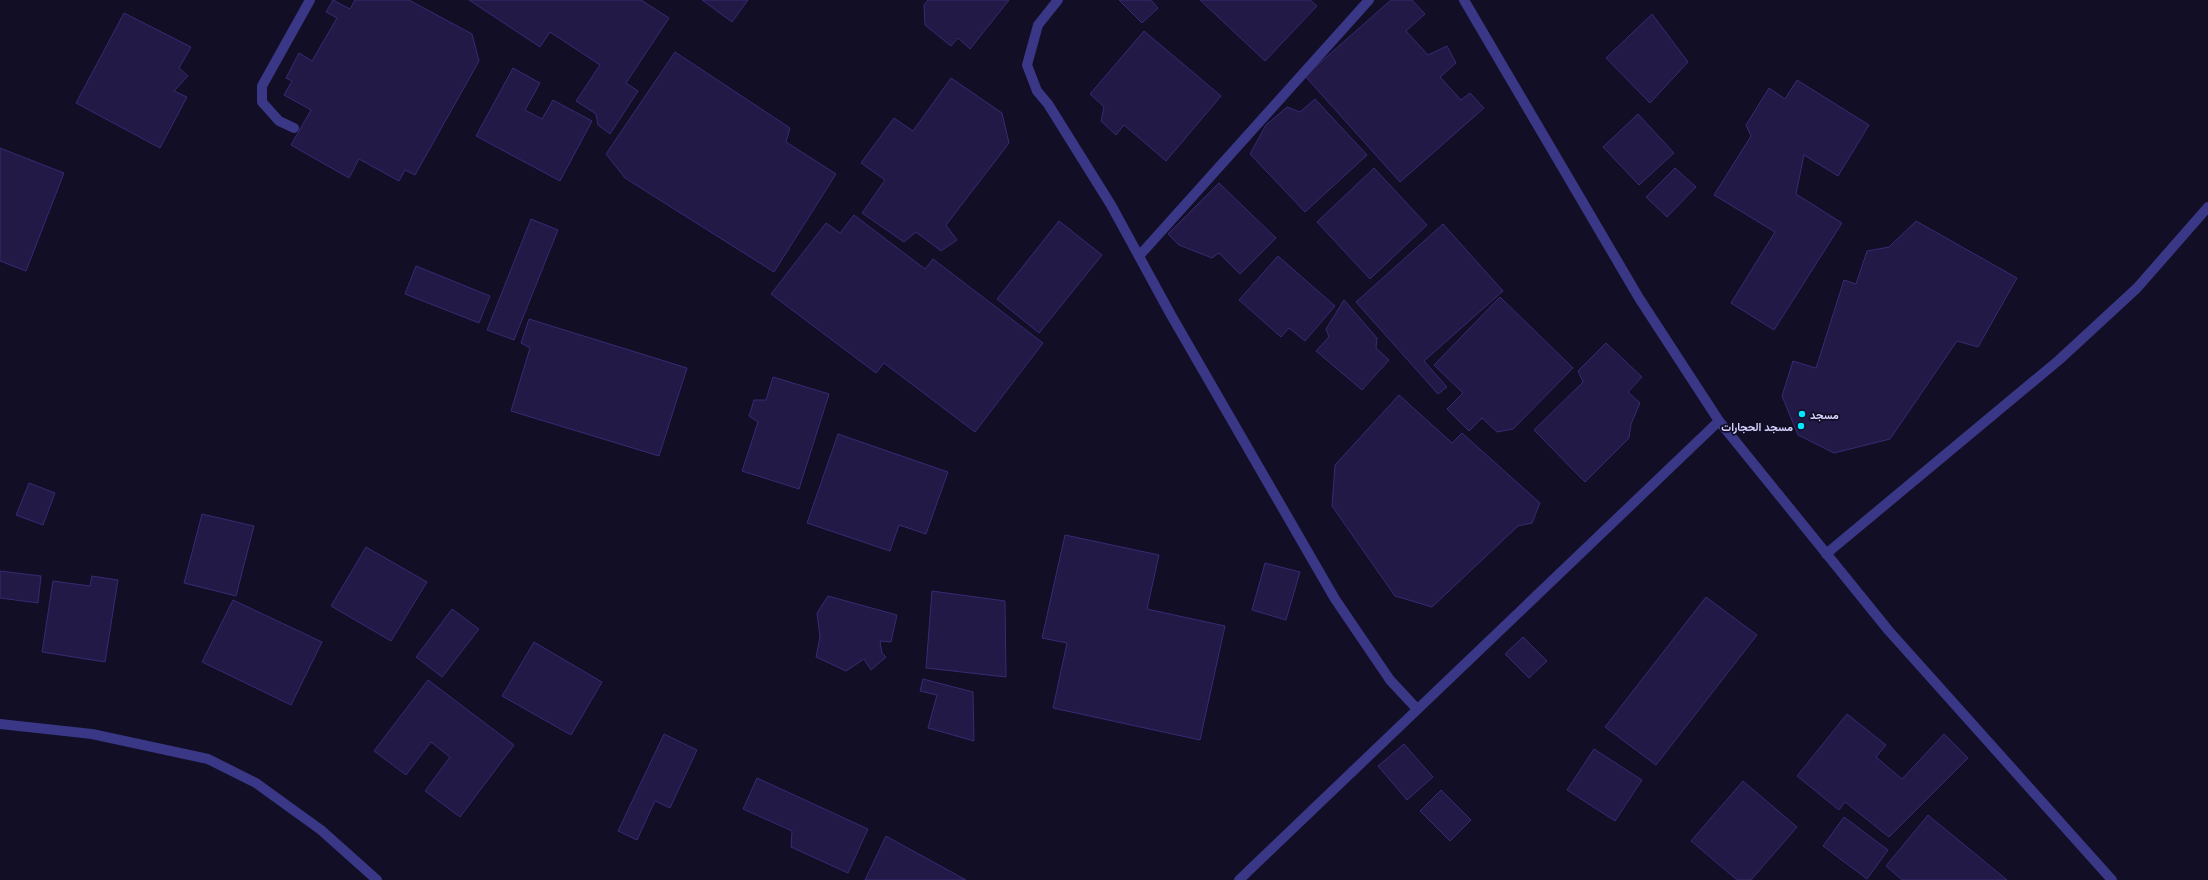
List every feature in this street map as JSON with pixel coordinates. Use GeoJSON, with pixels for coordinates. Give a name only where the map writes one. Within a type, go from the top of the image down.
{"type":"FeatureCollection","features":[{"type":"Feature","properties":{"kind":"street"},"geometry":{"type":"LineString","coordinates":[[294,128],[279,121],[262,102],[262,86],[310,0]]}},
{"type":"Feature","properties":{"kind":"street"},"geometry":{"type":"LineString","coordinates":[[1058,0],[1038,25],[1027,65],[1038,91],[1048,104],[1111,205],[1336,599],[1390,680],[1418,709]]}},
{"type":"Feature","properties":{"kind":"street"},"geometry":{"type":"LineString","coordinates":[[1139,256],[1369,0]]}},
{"type":"Feature","properties":{"kind":"street"},"geometry":{"type":"LineString","coordinates":[[1464,0],[1639,298],[1719,421],[1889,631],[2112,880]]}},
{"type":"Feature","properties":{"kind":"street"},"geometry":{"type":"LineString","coordinates":[[1826,554],[2059,360],[2137,288],[2208,207]]}},
{"type":"Feature","properties":{"kind":"street"},"geometry":{"type":"LineString","coordinates":[[1239,880],[1719,421]]}},
{"type":"Feature","properties":{"kind":"street"},"geometry":{"type":"LineString","coordinates":[[0,724],[92,734],[208,759],[256,783],[320,830],[377,880]]}},
{"type":"Feature","properties":{"kind":"building"},"geometry":{"type":"Polygon","coordinates":[[[333,0],[350,9],[355,0],[409,0],[472,34],[479,61],[415,175],[405,170],[399,181],[359,159],[349,178],[291,145],[311,110],[284,95],[292,81],[286,78],[299,53],[312,61],[337,18],[326,12],[333,0]]]}},
{"type":"Feature","properties":{"kind":"building"},"geometry":{"type":"Polygon","coordinates":[[[469,0],[641,0],[669,18],[626,83],[638,91],[610,134],[598,125],[596,114],[576,101],[600,65],[550,32],[540,47],[469,0]]]}},
{"type":"Feature","properties":{"kind":"building"},"geometry":{"type":"Polygon","coordinates":[[[702,0],[748,0],[732,22],[702,0]]]}},
{"type":"Feature","properties":{"kind":"building"},"geometry":{"type":"Polygon","coordinates":[[[928,0],[1009,0],[970,49],[958,38],[951,46],[925,25],[924,5],[928,0]]]}},
{"type":"Feature","properties":{"kind":"building"},"geometry":{"type":"Polygon","coordinates":[[[1119,0],[1151,0],[1158,8],[1142,23],[1119,0]]]}},
{"type":"Feature","properties":{"kind":"building"},"geometry":{"type":"Polygon","coordinates":[[[1200,0],[1310,0],[1317,6],[1265,61],[1200,0]]]}},
{"type":"Feature","properties":{"kind":"building"},"geometry":{"type":"Polygon","coordinates":[[[1391,0],[1412,0],[1425,14],[1406,31],[1428,55],[1447,46],[1456,63],[1440,77],[1461,100],[1470,93],[1484,108],[1400,182],[1305,76],[1391,0]]]}},
{"type":"Feature","properties":{"kind":"building"},"geometry":{"type":"Polygon","coordinates":[[[124,13],[191,47],[179,68],[188,76],[174,91],[187,97],[160,148],[76,103],[124,13]]]}},
{"type":"Feature","properties":{"kind":"building"},"geometry":{"type":"Polygon","coordinates":[[[1652,14],[1688,62],[1650,103],[1606,58],[1652,14]]]}},
{"type":"Feature","properties":{"kind":"building"},"geometry":{"type":"Polygon","coordinates":[[[1144,31],[1221,96],[1166,161],[1124,125],[1116,135],[1101,121],[1104,107],[1090,94],[1144,31]]]}},
{"type":"Feature","properties":{"kind":"building"},"geometry":{"type":"Polygon","coordinates":[[[675,52],[790,128],[786,142],[836,174],[774,272],[625,178],[606,154],[675,52]]]}},
{"type":"Feature","properties":{"kind":"building"},"geometry":{"type":"Polygon","coordinates":[[[513,68],[540,83],[525,110],[542,119],[553,100],[592,121],[560,181],[476,136],[513,68]]]}},
{"type":"Feature","properties":{"kind":"building"},"geometry":{"type":"Polygon","coordinates":[[[951,78],[1002,113],[1009,143],[946,225],[957,240],[941,251],[916,232],[904,242],[862,213],[885,180],[861,163],[894,118],[913,131],[951,78]]]}},
{"type":"Feature","properties":{"kind":"building"},"geometry":{"type":"Polygon","coordinates":[[[1797,80],[1869,125],[1838,176],[1804,155],[1796,194],[1842,223],[1774,330],[1731,303],[1775,232],[1714,195],[1751,136],[1746,125],[1769,88],[1785,99],[1797,80]]]}},
{"type":"Feature","properties":{"kind":"building"},"geometry":{"type":"Polygon","coordinates":[[[1315,99],[1367,155],[1305,212],[1250,154],[1266,125],[1287,107],[1300,112],[1315,99]]]}},
{"type":"Feature","properties":{"kind":"building"},"geometry":{"type":"Polygon","coordinates":[[[1638,114],[1674,153],[1639,185],[1603,147],[1638,114]]]}},
{"type":"Feature","properties":{"kind":"building"},"geometry":{"type":"Polygon","coordinates":[[[0,148],[64,173],[26,271],[0,261],[0,148]]]}},
{"type":"Feature","properties":{"kind":"building"},"geometry":{"type":"Polygon","coordinates":[[[1374,168],[1427,225],[1370,279],[1317,222],[1374,168]]]}},
{"type":"Feature","properties":{"kind":"building"},"geometry":{"type":"Polygon","coordinates":[[[1675,168],[1696,187],[1667,217],[1646,197],[1675,168]]]}},
{"type":"Feature","properties":{"kind":"building"},"geometry":{"type":"Polygon","coordinates":[[[1219,183],[1276,238],[1240,274],[1219,253],[1212,258],[1179,245],[1168,234],[1219,183]]]}},
{"type":"Feature","properties":{"kind":"building"},"geometry":{"type":"Polygon","coordinates":[[[854,215],[925,269],[933,259],[1043,343],[975,432],[884,363],[876,373],[771,294],[826,223],[840,233],[854,215]]]}},
{"type":"Feature","properties":{"kind":"building"},"geometry":{"type":"Polygon","coordinates":[[[531,219],[558,230],[514,340],[487,330],[531,219]]]}},
{"type":"Feature","properties":{"kind":"building"},"geometry":{"type":"Polygon","coordinates":[[[1059,221],[1102,255],[1039,333],[997,299],[1059,221]]]}},
{"type":"Feature","properties":{"kind":"building"},"geometry":{"type":"Polygon","coordinates":[[[1916,221],[2017,278],[1978,347],[1957,341],[1890,439],[1834,453],[1798,435],[1782,396],[1793,361],[1816,368],[1844,280],[1856,284],[1867,251],[1889,247],[1916,221]]]}},
{"type":"Feature","properties":{"kind":"building"},"geometry":{"type":"Polygon","coordinates":[[[1443,224],[1503,291],[1424,361],[1447,387],[1438,394],[1356,302],[1443,224]]]}},
{"type":"Feature","properties":{"kind":"building"},"geometry":{"type":"Polygon","coordinates":[[[1278,256],[1335,306],[1305,341],[1289,328],[1281,337],[1239,300],[1278,256]]]}},
{"type":"Feature","properties":{"kind":"building"},"geometry":{"type":"Polygon","coordinates":[[[416,266],[490,296],[479,323],[405,294],[416,266]]]}},
{"type":"Feature","properties":{"kind":"building"},"geometry":{"type":"Polygon","coordinates":[[[1500,297],[1573,368],[1513,429],[1497,432],[1482,418],[1469,431],[1447,409],[1463,393],[1434,365],[1500,297]]]}},
{"type":"Feature","properties":{"kind":"building"},"geometry":{"type":"Polygon","coordinates":[[[1344,300],[1377,338],[1376,348],[1389,360],[1362,390],[1316,351],[1329,337],[1326,329],[1344,300]]]}},
{"type":"Feature","properties":{"kind":"building"},"geometry":{"type":"Polygon","coordinates":[[[529,319],[687,368],[659,456],[511,411],[530,348],[521,343],[529,319]]]}},
{"type":"Feature","properties":{"kind":"building"},"geometry":{"type":"Polygon","coordinates":[[[1606,343],[1642,377],[1628,392],[1640,403],[1631,424],[1629,438],[1585,482],[1534,430],[1583,382],[1578,371],[1606,343]]]}},
{"type":"Feature","properties":{"kind":"building"},"geometry":{"type":"Polygon","coordinates":[[[773,377],[829,394],[799,489],[742,471],[758,422],[749,416],[754,400],[766,400],[773,377]]]}},
{"type":"Feature","properties":{"kind":"building"},"geometry":{"type":"Polygon","coordinates":[[[1399,395],[1452,443],[1462,433],[1540,503],[1532,523],[1518,526],[1432,607],[1395,596],[1332,506],[1335,465],[1399,395]]]}},
{"type":"Feature","properties":{"kind":"building"},"geometry":{"type":"Polygon","coordinates":[[[838,434],[948,472],[926,534],[899,525],[890,551],[807,523],[838,434]]]}},
{"type":"Feature","properties":{"kind":"building"},"geometry":{"type":"Polygon","coordinates":[[[29,483],[55,493],[43,525],[16,515],[29,483]]]}},
{"type":"Feature","properties":{"kind":"building"},"geometry":{"type":"Polygon","coordinates":[[[202,514],[254,526],[236,596],[184,583],[202,514]]]}},
{"type":"Feature","properties":{"kind":"building"},"geometry":{"type":"Polygon","coordinates":[[[1065,535],[1159,555],[1147,609],[1225,626],[1200,740],[1053,708],[1067,643],[1042,638],[1065,535]]]}},
{"type":"Feature","properties":{"kind":"building"},"geometry":{"type":"Polygon","coordinates":[[[366,547],[427,582],[391,641],[331,606],[366,547]]]}},
{"type":"Feature","properties":{"kind":"building"},"geometry":{"type":"Polygon","coordinates":[[[1265,563],[1300,572],[1286,620],[1252,610],[1265,563]]]}},
{"type":"Feature","properties":{"kind":"building"},"geometry":{"type":"Polygon","coordinates":[[[0,571],[41,576],[38,603],[0,598],[0,571]]]}},
{"type":"Feature","properties":{"kind":"building"},"geometry":{"type":"Polygon","coordinates":[[[92,576],[118,580],[105,662],[42,652],[53,581],[90,586],[92,576]]]}},
{"type":"Feature","properties":{"kind":"building"},"geometry":{"type":"Polygon","coordinates":[[[932,591],[1005,601],[1006,677],[926,668],[932,591]]]}},
{"type":"Feature","properties":{"kind":"building"},"geometry":{"type":"Polygon","coordinates":[[[828,596],[897,615],[891,642],[880,641],[882,653],[886,657],[871,670],[864,659],[846,671],[816,657],[820,637],[817,613],[828,596]]]}},
{"type":"Feature","properties":{"kind":"building"},"geometry":{"type":"Polygon","coordinates":[[[1706,597],[1757,635],[1656,765],[1605,727],[1706,597]]]}},
{"type":"Feature","properties":{"kind":"building"},"geometry":{"type":"Polygon","coordinates":[[[233,600],[322,642],[291,705],[202,662],[233,600]]]}},
{"type":"Feature","properties":{"kind":"building"},"geometry":{"type":"Polygon","coordinates":[[[452,609],[479,629],[442,677],[416,657],[452,609]]]}},
{"type":"Feature","properties":{"kind":"building"},"geometry":{"type":"Polygon","coordinates":[[[1523,637],[1547,661],[1529,678],[1505,654],[1523,637]]]}},
{"type":"Feature","properties":{"kind":"building"},"geometry":{"type":"Polygon","coordinates":[[[534,642],[602,682],[571,735],[502,696],[534,642]]]}},
{"type":"Feature","properties":{"kind":"building"},"geometry":{"type":"Polygon","coordinates":[[[923,679],[973,692],[974,741],[928,728],[937,695],[920,691],[923,679]]]}},
{"type":"Feature","properties":{"kind":"building"},"geometry":{"type":"Polygon","coordinates":[[[428,680],[514,745],[460,817],[425,791],[450,757],[431,742],[406,775],[374,751],[428,680]]]}},
{"type":"Feature","properties":{"kind":"building"},"geometry":{"type":"Polygon","coordinates":[[[1847,714],[1886,745],[1876,757],[1902,779],[1944,734],[1968,758],[1889,837],[1845,802],[1839,810],[1797,776],[1847,714]]]}},
{"type":"Feature","properties":{"kind":"building"},"geometry":{"type":"Polygon","coordinates":[[[664,734],[697,750],[670,808],[655,801],[637,840],[618,831],[664,734]]]}},
{"type":"Feature","properties":{"kind":"building"},"geometry":{"type":"Polygon","coordinates":[[[1404,744],[1433,777],[1407,800],[1378,766],[1404,744]]]}},
{"type":"Feature","properties":{"kind":"building"},"geometry":{"type":"Polygon","coordinates":[[[1594,749],[1642,780],[1615,821],[1567,790],[1594,749]]]}},
{"type":"Feature","properties":{"kind":"building"},"geometry":{"type":"Polygon","coordinates":[[[757,778],[868,829],[848,873],[791,847],[792,831],[743,809],[757,778]]]}},
{"type":"Feature","properties":{"kind":"building"},"geometry":{"type":"Polygon","coordinates":[[[1743,781],[1797,827],[1751,880],[1737,880],[1691,841],[1743,781]]]}},
{"type":"Feature","properties":{"kind":"building"},"geometry":{"type":"Polygon","coordinates":[[[1441,790],[1471,820],[1450,841],[1420,811],[1441,790]]]}},
{"type":"Feature","properties":{"kind":"building"},"geometry":{"type":"Polygon","coordinates":[[[1928,815],[2007,880],[1902,880],[1886,866],[1928,815]]]}},
{"type":"Feature","properties":{"kind":"building"},"geometry":{"type":"Polygon","coordinates":[[[1844,817],[1888,850],[1867,879],[1823,846],[1844,817]]]}},
{"type":"Feature","properties":{"kind":"building"},"geometry":{"type":"Polygon","coordinates":[[[886,836],[966,880],[865,880],[886,836]]]}},
{"type":"Feature","properties":{"kind":"place","name":"مسجد"},"geometry":{"type":"Point","coordinates":[1802,414]}},
{"type":"Feature","properties":{"kind":"place","name":"مسجد الحجارات"},"geometry":{"type":"Point","coordinates":[1801,426]}}]}
